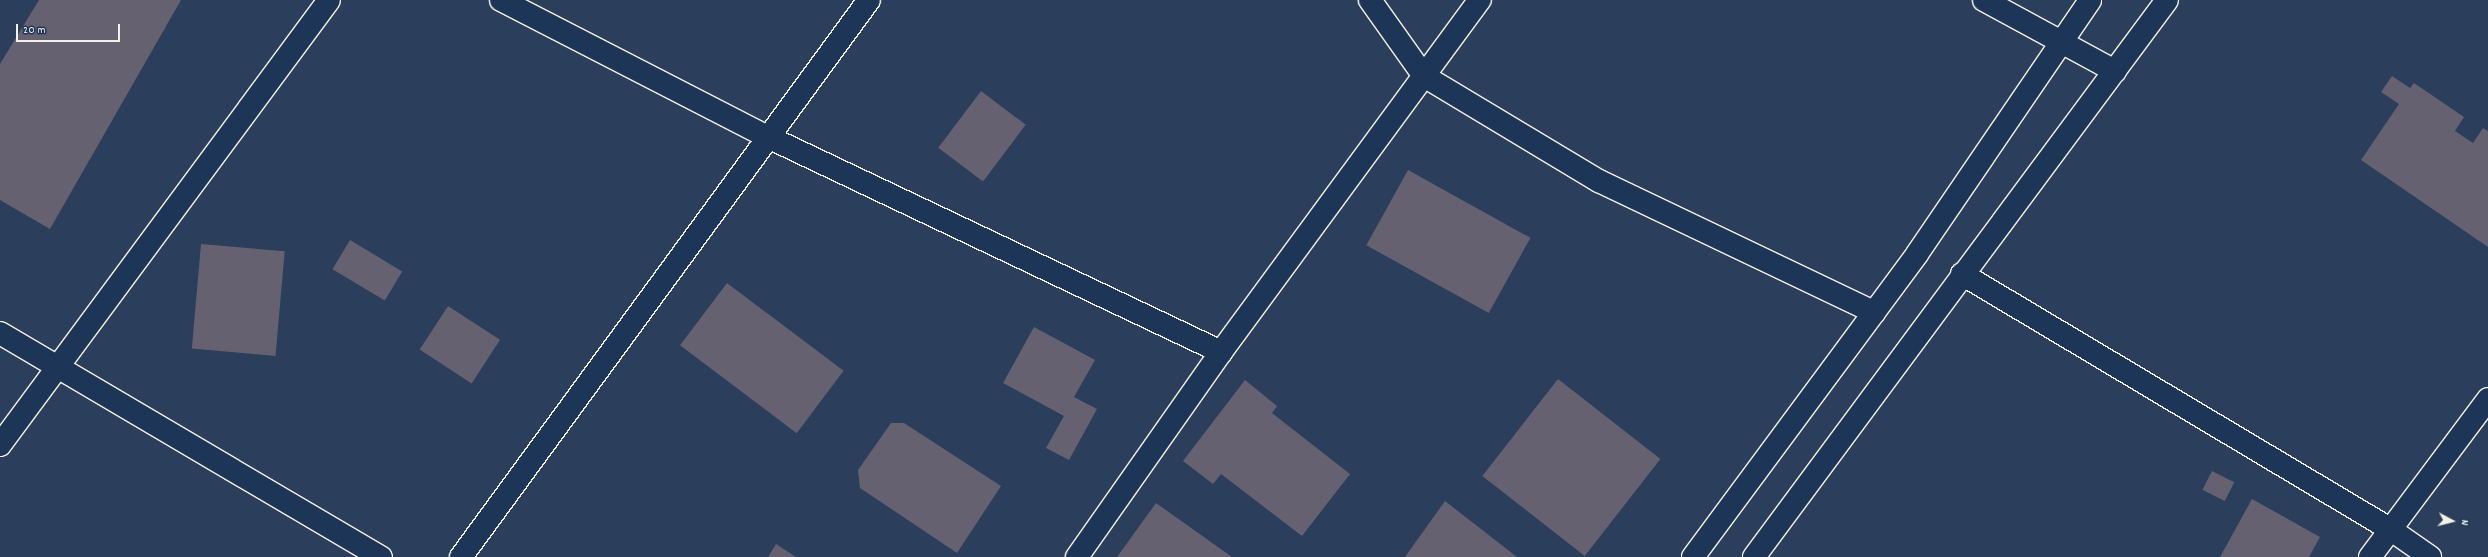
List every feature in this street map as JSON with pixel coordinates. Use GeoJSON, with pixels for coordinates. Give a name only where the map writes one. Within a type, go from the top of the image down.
{"type":"FeatureCollection","features":[{"type":"Feature","properties":{"kind":"street"},"geometry":{"type":"LineString","coordinates":[[0,445],[57,365],[329,0]]}},
{"type":"Feature","properties":{"kind":"street"},"geometry":{"type":"LineString","coordinates":[[501,0],[766,136],[1221,352]]}},
{"type":"Feature","properties":{"kind":"street"},"geometry":{"type":"LineString","coordinates":[[461,557],[766,136],[869,0]]}},
{"type":"Feature","properties":{"kind":"street"},"geometry":{"type":"LineString","coordinates":[[1370,0],[1424,76],[1599,181],[1874,312]]}},
{"type":"Feature","properties":{"kind":"street"},"geometry":{"type":"LineString","coordinates":[[1077,557],[1221,352],[1480,0]]}},
{"type":"Feature","properties":{"kind":"street"},"geometry":{"type":"LineString","coordinates":[[1984,0],[2115,71]]}},
{"type":"Feature","properties":{"kind":"street"},"geometry":{"type":"LineString","coordinates":[[1693,557],[1874,312],[2090,0]]}},
{"type":"Feature","properties":{"kind":"street"},"geometry":{"type":"LineString","coordinates":[[1754,557],[1962,274],[2115,71],[2166,0]]}},
{"type":"Feature","properties":{"kind":"street"},"geometry":{"type":"LineString","coordinates":[[1962,274],[2390,529],[2430,557]]}},
{"type":"Feature","properties":{"kind":"street"},"geometry":{"type":"LineString","coordinates":[[0,333],[57,365],[381,557]]}},
{"type":"Feature","properties":{"kind":"street"},"geometry":{"type":"LineString","coordinates":[[2370,557],[2488,399]]}},
{"type":"Feature","properties":{"kind":"building"},"geometry":{"type":"Polygon","coordinates":[[[39,0],[181,0],[50,229],[0,200],[0,64],[39,0]]]}},
{"type":"Feature","properties":{"kind":"building"},"geometry":{"type":"Polygon","coordinates":[[[2392,76],[2410,88],[2414,83],[2464,117],[2455,131],[2473,143],[2483,128],[2488,131],[2488,247],[2361,160],[2399,104],[2381,92],[2392,76]]]}},
{"type":"Feature","properties":{"kind":"building"},"geometry":{"type":"Polygon","coordinates":[[[981,91],[1026,125],[983,181],[938,148],[981,91]]]}},
{"type":"Feature","properties":{"kind":"building"},"geometry":{"type":"Polygon","coordinates":[[[1408,170],[1530,238],[1489,313],[1366,245],[1408,170]]]}},
{"type":"Feature","properties":{"kind":"building"},"geometry":{"type":"Polygon","coordinates":[[[350,240],[402,271],[385,301],[332,269],[350,240]]]}},
{"type":"Feature","properties":{"kind":"building"},"geometry":{"type":"Polygon","coordinates":[[[201,244],[285,251],[276,356],[192,349],[201,244]]]}},
{"type":"Feature","properties":{"kind":"building"},"geometry":{"type":"Polygon","coordinates":[[[727,283],[844,371],[797,433],[680,345],[727,283]]]}},
{"type":"Feature","properties":{"kind":"building"},"geometry":{"type":"Polygon","coordinates":[[[448,306],[500,340],[472,383],[420,350],[448,306]]]}},
{"type":"Feature","properties":{"kind":"building"},"geometry":{"type":"Polygon","coordinates":[[[1034,327],[1095,360],[1074,397],[1097,409],[1069,460],[1046,448],[1064,416],[1003,383],[1034,327]]]}},
{"type":"Feature","properties":{"kind":"building"},"geometry":{"type":"Polygon","coordinates":[[[1558,379],[1660,459],[1585,556],[1482,476],[1558,379]]]}},
{"type":"Feature","properties":{"kind":"building"},"geometry":{"type":"Polygon","coordinates":[[[1245,380],[1277,406],[1272,413],[1350,474],[1302,536],[1221,474],[1213,484],[1183,461],[1245,380]]]}},
{"type":"Feature","properties":{"kind":"building"},"geometry":{"type":"Polygon","coordinates":[[[891,423],[904,423],[1001,486],[957,553],[860,488],[858,470],[891,423]]]}},
{"type":"Feature","properties":{"kind":"building"},"geometry":{"type":"Polygon","coordinates":[[[2212,471],[2234,482],[2225,501],[2202,490],[2212,471]]]}},
{"type":"Feature","properties":{"kind":"building"},"geometry":{"type":"Polygon","coordinates":[[[2252,499],[2320,537],[2309,557],[2220,557],[2252,499]]]}},
{"type":"Feature","properties":{"kind":"building"},"geometry":{"type":"Polygon","coordinates":[[[1445,501],[1517,557],[1405,557],[1445,501]]]}},
{"type":"Feature","properties":{"kind":"building"},"geometry":{"type":"Polygon","coordinates":[[[1156,503],[1232,557],[1117,557],[1156,503]]]}},
{"type":"Feature","properties":{"kind":"building"},"geometry":{"type":"Polygon","coordinates":[[[776,544],[796,557],[768,557],[776,544]]]}}]}
